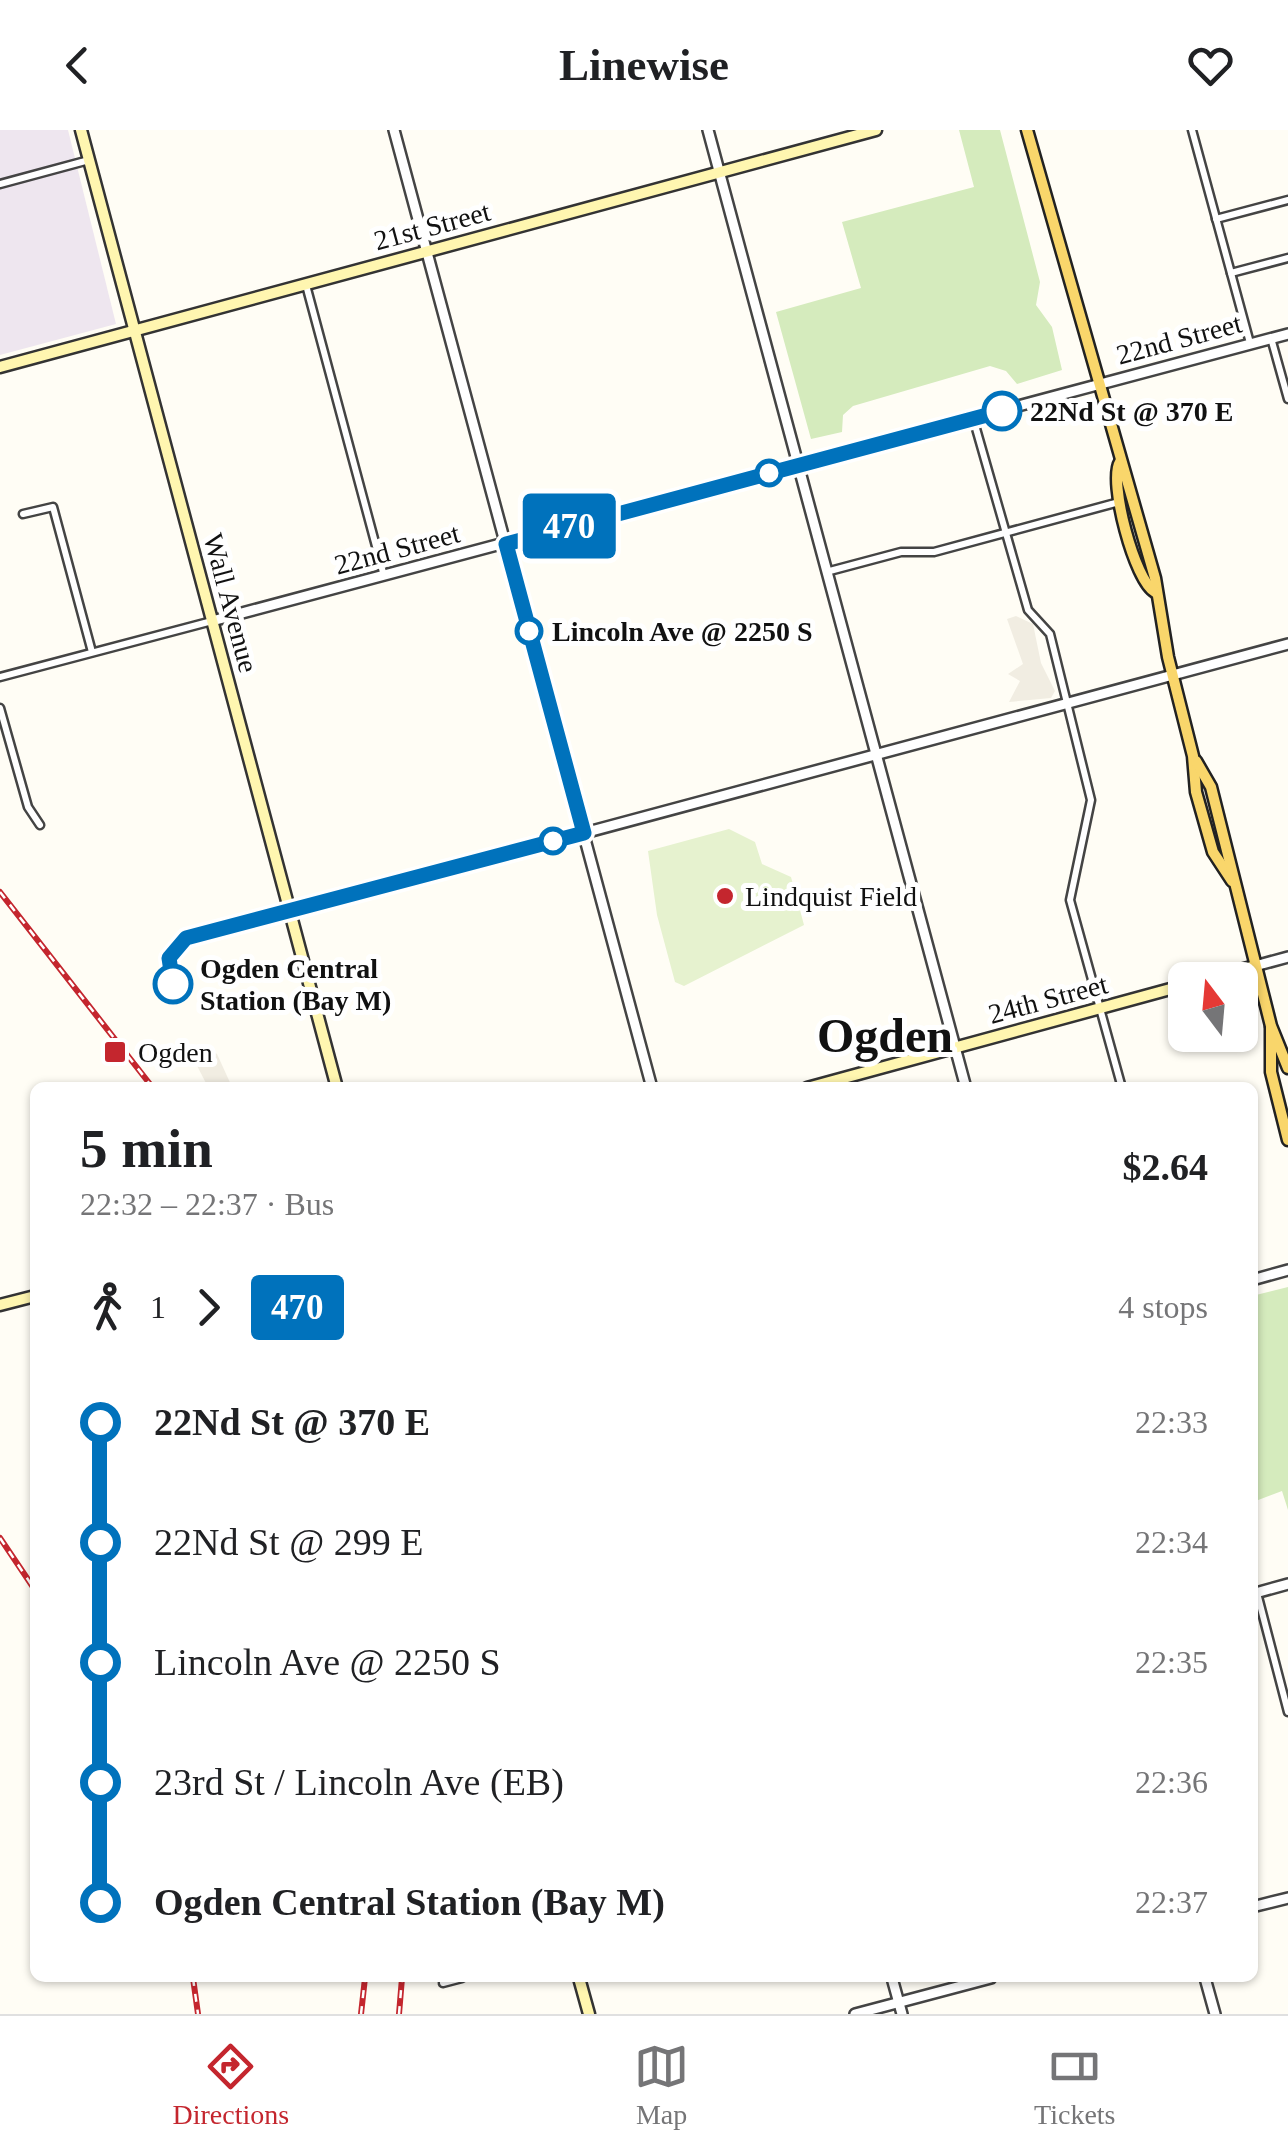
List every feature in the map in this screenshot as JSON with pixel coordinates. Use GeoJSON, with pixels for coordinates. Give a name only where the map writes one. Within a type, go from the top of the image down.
{"type":"FeatureCollection","features":[{"type":"Feature","properties":{"kind":"main road","name":"Wall Avenue"},"geometry":{"type":"LineString","coordinates":[[81,130],[335,1082]]}},
{"type":"Feature","properties":{"kind":"main road","name":"21st Street"},"geometry":{"type":"LineString","coordinates":[[0,367],[876,130]]}},
{"type":"Feature","properties":{"kind":"main road"},"geometry":{"type":"LineString","coordinates":[[1027,130],[1156,578],[1154,592],[1193,756],[1196,792],[1214,852],[1232,881],[1254,962]]}},
{"type":"Feature","properties":{"kind":"main road"},"geometry":{"type":"LineString","coordinates":[[1120,462],[1114,476],[1120,502],[1140,578],[1154,592]]}},
{"type":"Feature","properties":{"kind":"main road"},"geometry":{"type":"LineString","coordinates":[[1258,977],[1288,1068]]}},
{"type":"Feature","properties":{"kind":"main road","name":"24th Street"},"geometry":{"type":"LineString","coordinates":[[829,1082],[1168,990]]}},
{"type":"Feature","properties":{"kind":"main road"},"geometry":{"type":"LineString","coordinates":[[1271,1026],[1270,1072],[1288,1140]]}},
{"type":"Feature","properties":{"kind":"main road"},"geometry":{"type":"LineString","coordinates":[[0,1305],[30,1297]]}},
{"type":"Feature","properties":{"kind":"main road"},"geometry":{"type":"LineString","coordinates":[[580,1982],[589,2014]]}},
{"type":"Feature","properties":{"kind":"street"},"geometry":{"type":"LineString","coordinates":[[394,130],[650,1082]]}},
{"type":"Feature","properties":{"kind":"street"},"geometry":{"type":"LineString","coordinates":[[708,130],[964,1082]]}},
{"type":"Feature","properties":{"kind":"street"},"geometry":{"type":"LineString","coordinates":[[1192,130],[1250,344]]}},
{"type":"Feature","properties":{"kind":"street"},"geometry":{"type":"LineString","coordinates":[[0,184],[89,160]]}},
{"type":"Feature","properties":{"kind":"street"},"geometry":{"type":"LineString","coordinates":[[1216,219],[1288,200]]}},
{"type":"Feature","properties":{"kind":"street"},"geometry":{"type":"LineString","coordinates":[[1231,273],[1288,258]]}},
{"type":"Feature","properties":{"kind":"street"},"geometry":{"type":"LineString","coordinates":[[306,284],[384,576]]}},
{"type":"Feature","properties":{"kind":"street","name":"22nd Street"},"geometry":{"type":"LineString","coordinates":[[212,620],[1288,334]]}},
{"type":"Feature","properties":{"kind":"street"},"geometry":{"type":"LineString","coordinates":[[1271,338],[1288,399]]}},
{"type":"Feature","properties":{"kind":"street"},"geometry":{"type":"LineString","coordinates":[[973,418],[1028,610],[1050,634],[1091,815],[1070,882],[1070,900],[1120,1082]]}},
{"type":"Feature","properties":{"kind":"street"},"geometry":{"type":"LineString","coordinates":[[824,572],[901,552],[934,552],[1120,502]]}},
{"type":"Feature","properties":{"kind":"street"},"geometry":{"type":"LineString","coordinates":[[23,514],[53,507],[92,652]]}},
{"type":"Feature","properties":{"kind":"street"},"geometry":{"type":"LineString","coordinates":[[0,678],[212,620]]}},
{"type":"Feature","properties":{"kind":"street"},"geometry":{"type":"LineString","coordinates":[[290,912],[1288,644]]}},
{"type":"Feature","properties":{"kind":"street"},"geometry":{"type":"LineString","coordinates":[[0,708],[28,806],[40,824]]}},
{"type":"Feature","properties":{"kind":"street"},"geometry":{"type":"LineString","coordinates":[[1258,965],[1288,957]]}},
{"type":"Feature","properties":{"kind":"street"},"geometry":{"type":"LineString","coordinates":[[1258,1278],[1288,1270]]}},
{"type":"Feature","properties":{"kind":"street"},"geometry":{"type":"LineString","coordinates":[[1258,1593],[1288,1584]]}},
{"type":"Feature","properties":{"kind":"street"},"geometry":{"type":"LineString","coordinates":[[1258,1608],[1288,1712]]}},
{"type":"Feature","properties":{"kind":"street"},"geometry":{"type":"LineString","coordinates":[[1258,1906],[1288,1898]]}},
{"type":"Feature","properties":{"kind":"street"},"geometry":{"type":"LineString","coordinates":[[893,1982],[902,2014]]}},
{"type":"Feature","properties":{"kind":"street"},"geometry":{"type":"LineString","coordinates":[[855,2014],[976,1982]]}},
{"type":"Feature","properties":{"kind":"street"},"geometry":{"type":"LineString","coordinates":[[1206,1982],[1215,2014]]}},
{"type":"Feature","properties":{"kind":"shaded area"},"geometry":{"type":"Polygon","coordinates":[[[0,130],[68,130],[116,324],[0,355],[0,130]]]}},
{"type":"Feature","properties":{"kind":"shaded area"},"geometry":{"type":"Polygon","coordinates":[[[1016,616],[1033,624],[1041,663],[1055,691],[1051,698],[1009,702],[1020,681],[1008,674],[1023,664],[1007,619],[1016,616]]]}},
{"type":"Feature","properties":{"kind":"shaded area"},"geometry":{"type":"Polygon","coordinates":[[[202,1045],[217,1054],[230,1082],[205,1082],[192,1056],[202,1045]]]}},
{"type":"Feature","properties":{"kind":"green space"},"geometry":{"type":"Polygon","coordinates":[[[959,130],[1000,130],[1040,282],[1036,305],[1052,327],[1062,370],[1017,384],[1006,371],[990,366],[853,406],[843,415],[842,432],[811,439],[776,312],[861,288],[842,222],[974,187],[959,130]]]}},
{"type":"Feature","properties":{"kind":"green space","name":"Lindquist Field"},"geometry":{"type":"Polygon","coordinates":[[[729,829],[755,842],[762,864],[791,877],[804,925],[684,986],[675,982],[657,915],[648,851],[729,829]]]}},
{"type":"Feature","properties":{"kind":"green space"},"geometry":{"type":"Polygon","coordinates":[[[1288,1287],[1288,1510],[1282,1491],[1258,1500],[1258,1294],[1288,1287]]]}},
{"type":"Feature","properties":{"kind":"railway"},"geometry":{"type":"LineString","coordinates":[[0,892],[148,1082]]}},
{"type":"Feature","properties":{"kind":"railway"},"geometry":{"type":"LineString","coordinates":[[0,1538],[30,1583]]}},
{"type":"Feature","properties":{"kind":"railway"},"geometry":{"type":"LineString","coordinates":[[194,1982],[198,2014]]}},
{"type":"Feature","properties":{"kind":"railway"},"geometry":{"type":"LineString","coordinates":[[361,2014],[365,1982]]}},
{"type":"Feature","properties":{"kind":"railway"},"geometry":{"type":"LineString","coordinates":[[399,2014],[402,1982]]}},
{"type":"Feature","properties":{"kind":"bus line","name":"470"},"geometry":{"type":"LineString","coordinates":[[173,984],[169,958],[186,938],[584,833],[506,544],[1002,411]]}},
{"type":"Feature","properties":{"kind":"place","name":"22Nd St @ 370 E"},"geometry":{"type":"Point","coordinates":[1002,411]}},
{"type":"Feature","properties":{"kind":"place","name":"Lincoln Ave @ 2250 S"},"geometry":{"type":"Point","coordinates":[529,631]}},
{"type":"Feature","properties":{"kind":"place","name":"Lindquist Field"},"geometry":{"type":"Point","coordinates":[725,896]}},
{"type":"Feature","properties":{"kind":"place","name":"Ogden Central Station (Bay M)"},"geometry":{"type":"Point","coordinates":[173,984]}},
{"type":"Feature","properties":{"kind":"place","name":"Ogden"},"geometry":{"type":"Point","coordinates":[115,1052]}},
{"type":"Feature","properties":{"kind":"district","name":"Ogden"},"geometry":{"type":"Point","coordinates":[885,1035]}}]}
